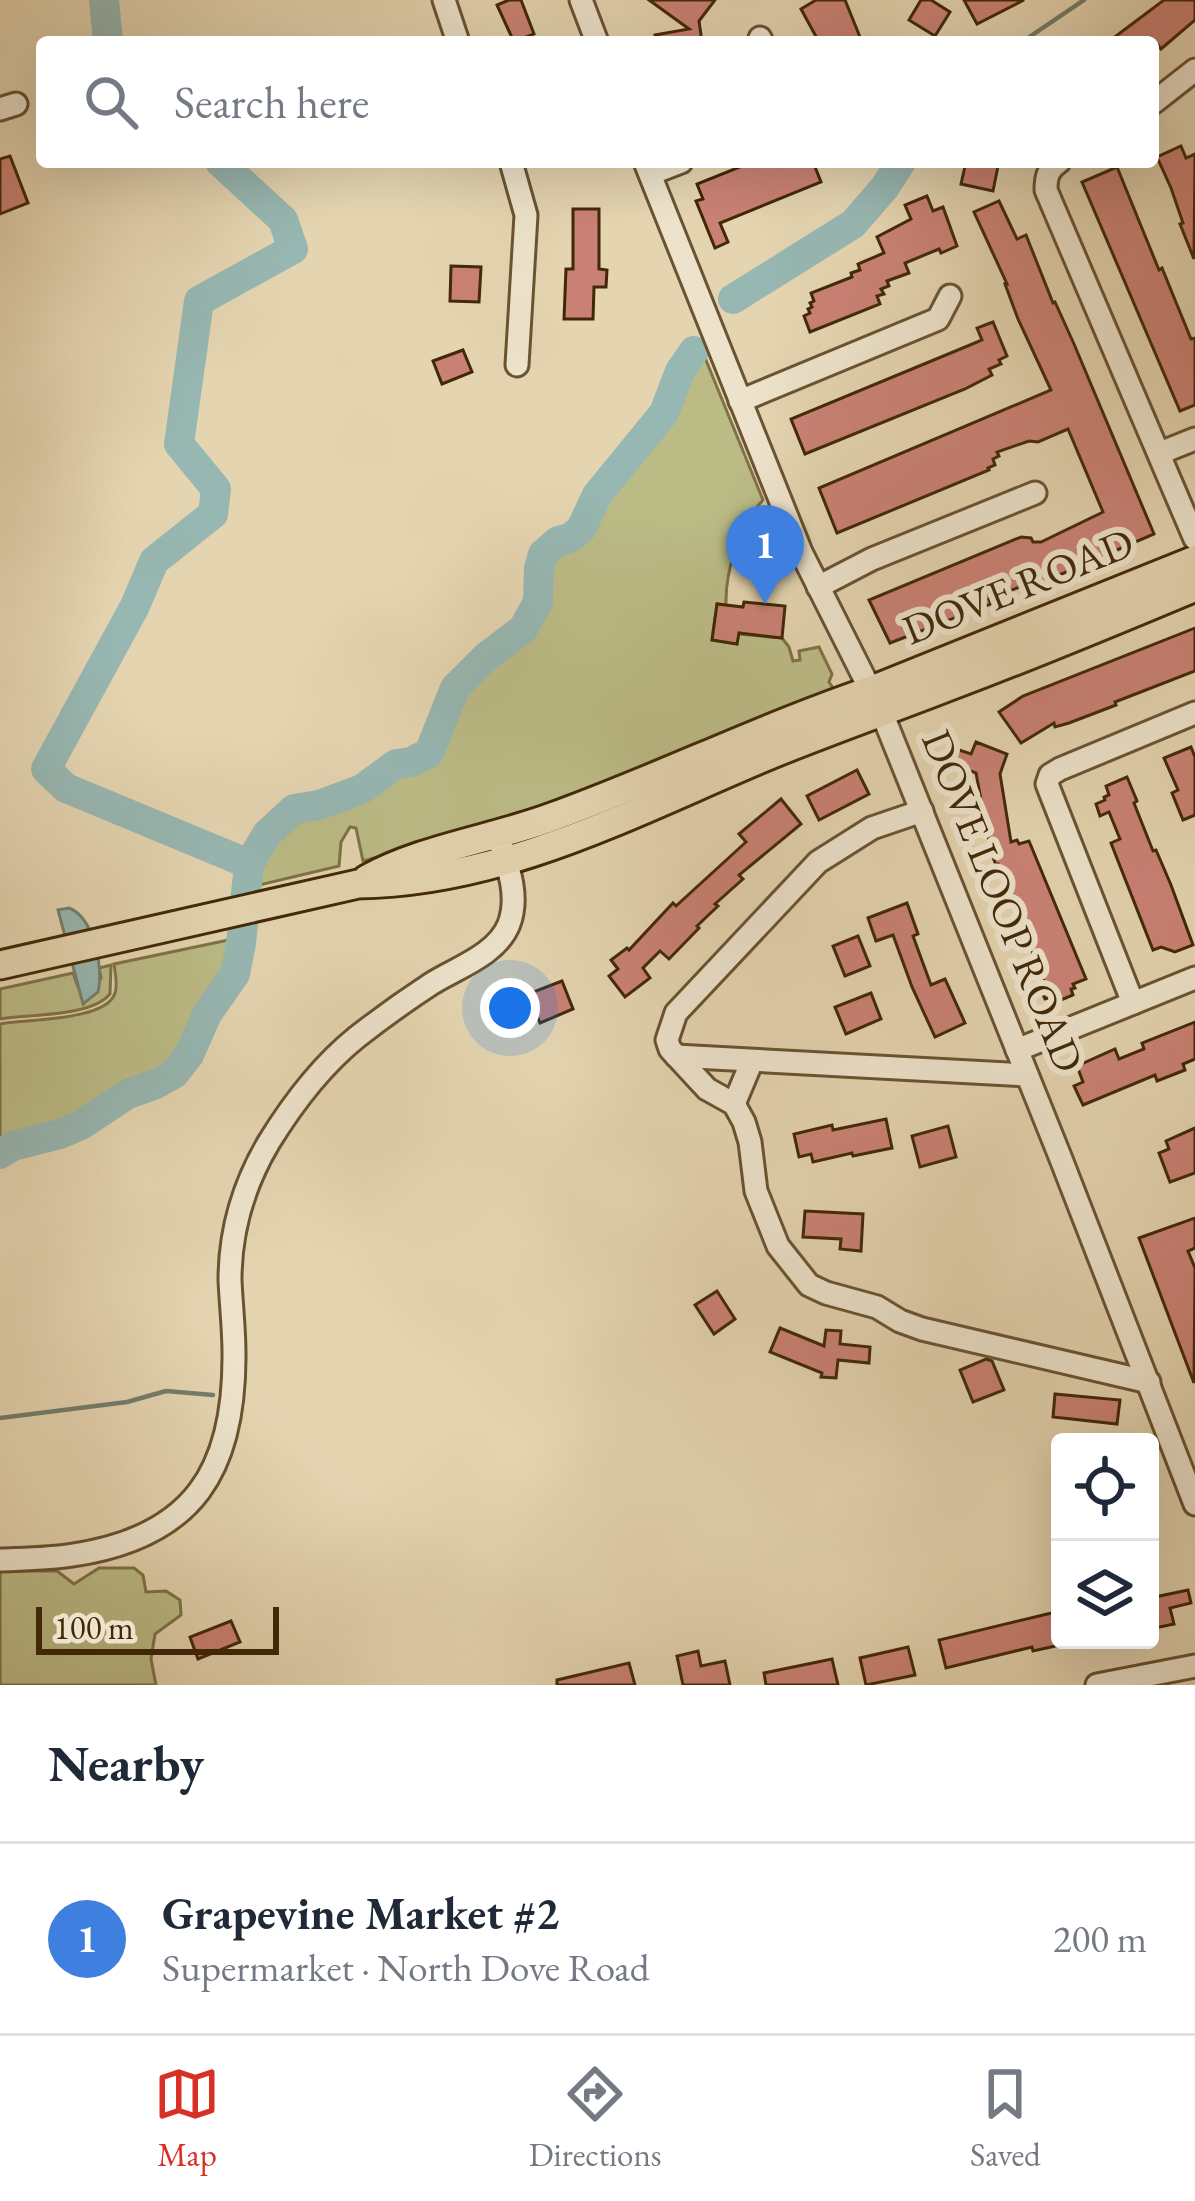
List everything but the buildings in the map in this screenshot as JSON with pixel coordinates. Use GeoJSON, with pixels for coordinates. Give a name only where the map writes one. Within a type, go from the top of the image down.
{"type":"FeatureCollection","features":[{"type":"Feature","properties":{"kind":"main road","name":"DOVE ROAD"},"geometry":{"type":"LineString","coordinates":[[877,702],[1195,560]]}},
{"type":"Feature","properties":{"kind":"main road","name":"DOVE ROAD"},"geometry":{"type":"LineString","coordinates":[[877,702],[1195,587]]}},
{"type":"Feature","properties":{"kind":"main road","name":"DOVE LOOP ROAD"},"geometry":{"type":"LineString","coordinates":[[0,964],[358,884],[399,884],[502,849],[589,832],[767,756],[877,702]]}},
{"type":"Feature","properties":{"kind":"street"},"geometry":{"type":"LineString","coordinates":[[444,0],[456,36]]}},
{"type":"Feature","properties":{"kind":"street"},"geometry":{"type":"LineString","coordinates":[[581,0],[595,36]]}},
{"type":"Feature","properties":{"kind":"street"},"geometry":{"type":"LineString","coordinates":[[1159,98],[1194,72]]}},
{"type":"Feature","properties":{"kind":"street"},"geometry":{"type":"LineString","coordinates":[[513,168],[526,215],[517,365]]}},
{"type":"Feature","properties":{"kind":"street"},"geometry":{"type":"LineString","coordinates":[[647,168],[818,587],[877,702]]}},
{"type":"Feature","properties":{"kind":"street"},"geometry":{"type":"LineString","coordinates":[[1051,168],[1046,190],[1195,539]]}},
{"type":"Feature","properties":{"kind":"street"},"geometry":{"type":"LineString","coordinates":[[740,401],[938,320],[950,296]]}},
{"type":"Feature","properties":{"kind":"street"},"geometry":{"type":"LineString","coordinates":[[1160,453],[1195,439]]}},
{"type":"Feature","properties":{"kind":"street"},"geometry":{"type":"LineString","coordinates":[[818,587],[872,559],[1035,493]]}},
{"type":"Feature","properties":{"kind":"street","name":"DOVE LOOP ROAD"},"geometry":{"type":"LineString","coordinates":[[877,702],[1195,1504]]}},
{"type":"Feature","properties":{"kind":"street"},"geometry":{"type":"LineString","coordinates":[[1133,1004],[1047,784],[1050,775],[1060,769],[1195,713]]}},
{"type":"Feature","properties":{"kind":"street"},"geometry":{"type":"LineString","coordinates":[[922,811],[872,828],[818,862],[676,1013],[667,1040],[707,1089],[734,1104],[750,1142],[756,1191],[778,1246],[809,1285],[877,1307],[922,1329],[1149,1382]]}},
{"type":"Feature","properties":{"kind":"street"},"geometry":{"type":"LineString","coordinates":[[0,1560],[74,1555],[123,1543],[156,1528],[199,1493],[225,1443],[231,1412],[231,1256],[235,1226],[254,1171],[288,1112],[334,1057],[502,936],[512,909],[511,875],[502,849]]}},
{"type":"Feature","properties":{"kind":"street"},"geometry":{"type":"LineString","coordinates":[[1017,1049],[1195,978]]}},
{"type":"Feature","properties":{"kind":"street"},"geometry":{"type":"LineString","coordinates":[[676,1056],[1027,1076]]}},
{"type":"Feature","properties":{"kind":"street"},"geometry":{"type":"LineString","coordinates":[[734,1104],[752,1061]]}},
{"type":"Feature","properties":{"kind":"street"},"geometry":{"type":"LineString","coordinates":[[1097,1685],[1195,1666]]}},
{"type":"Feature","properties":{"kind":"green space"},"geometry":{"type":"Polygon","coordinates":[[[699,343],[763,500],[736,549],[726,605],[717,604],[712,640],[737,644],[738,634],[782,638],[793,661],[800,660],[799,651],[819,647],[835,691],[537,813],[363,861],[356,828],[350,827],[341,842],[339,866],[247,888],[249,864],[279,820],[294,809],[362,789],[396,764],[429,753],[455,688],[524,629],[538,602],[543,554],[581,529],[597,495],[664,413],[680,371],[699,343]]]}},
{"type":"Feature","properties":{"kind":"green space"},"geometry":{"type":"Polygon","coordinates":[[[238,938],[222,989],[199,1013],[188,1043],[168,1070],[128,1085],[72,1120],[0,1142],[0,1024],[97,1009],[115,993],[114,964],[238,938]]]}},
{"type":"Feature","properties":{"kind":"green space"},"geometry":{"type":"Polygon","coordinates":[[[111,965],[110,994],[89,1007],[0,1019],[0,989],[73,973],[84,1003],[101,978],[99,968],[111,965]]]}},
{"type":"Feature","properties":{"kind":"green space"},"geometry":{"type":"Polygon","coordinates":[[[99,1568],[134,1568],[143,1575],[146,1592],[166,1591],[180,1600],[181,1615],[155,1634],[151,1659],[156,1685],[0,1685],[0,1571],[57,1571],[74,1584],[99,1568]]]}},
{"type":"Feature","properties":{"kind":"water"},"geometry":{"type":"Polygon","coordinates":[[[69,908],[91,932],[98,957],[98,992],[83,1004],[58,910],[69,908]]]}},
{"type":"Feature","properties":{"kind":"waterway"},"geometry":{"type":"LineString","coordinates":[[104,0],[107,36]]}},
{"type":"Feature","properties":{"kind":"waterway"},"geometry":{"type":"LineString","coordinates":[[1031,36],[1084,0]]}},
{"type":"Feature","properties":{"kind":"waterway"},"geometry":{"type":"LineString","coordinates":[[0,1154],[81,1125],[128,1094],[174,1074],[235,974],[249,864],[66,788],[46,769],[135,606],[154,561],[213,514],[216,489],[179,444],[199,301],[293,249],[283,220],[227,168]]}},
{"type":"Feature","properties":{"kind":"waterway"},"geometry":{"type":"LineString","coordinates":[[733,299],[853,224],[897,168]]}},
{"type":"Feature","properties":{"kind":"waterway"},"geometry":{"type":"LineString","coordinates":[[249,864],[267,834],[294,809],[362,789],[396,764],[429,753],[455,688],[523,629],[538,602],[543,554],[581,529],[597,495],[664,413],[680,371],[694,351]]}},
{"type":"Feature","properties":{"kind":"waterway"},"geometry":{"type":"LineString","coordinates":[[0,1418],[127,1402],[166,1391],[213,1395]]}},
{"type":"Feature","properties":{"kind":"place","name":"Grapevine Market #2"},"geometry":{"type":"Point","coordinates":[765,604]}}]}
